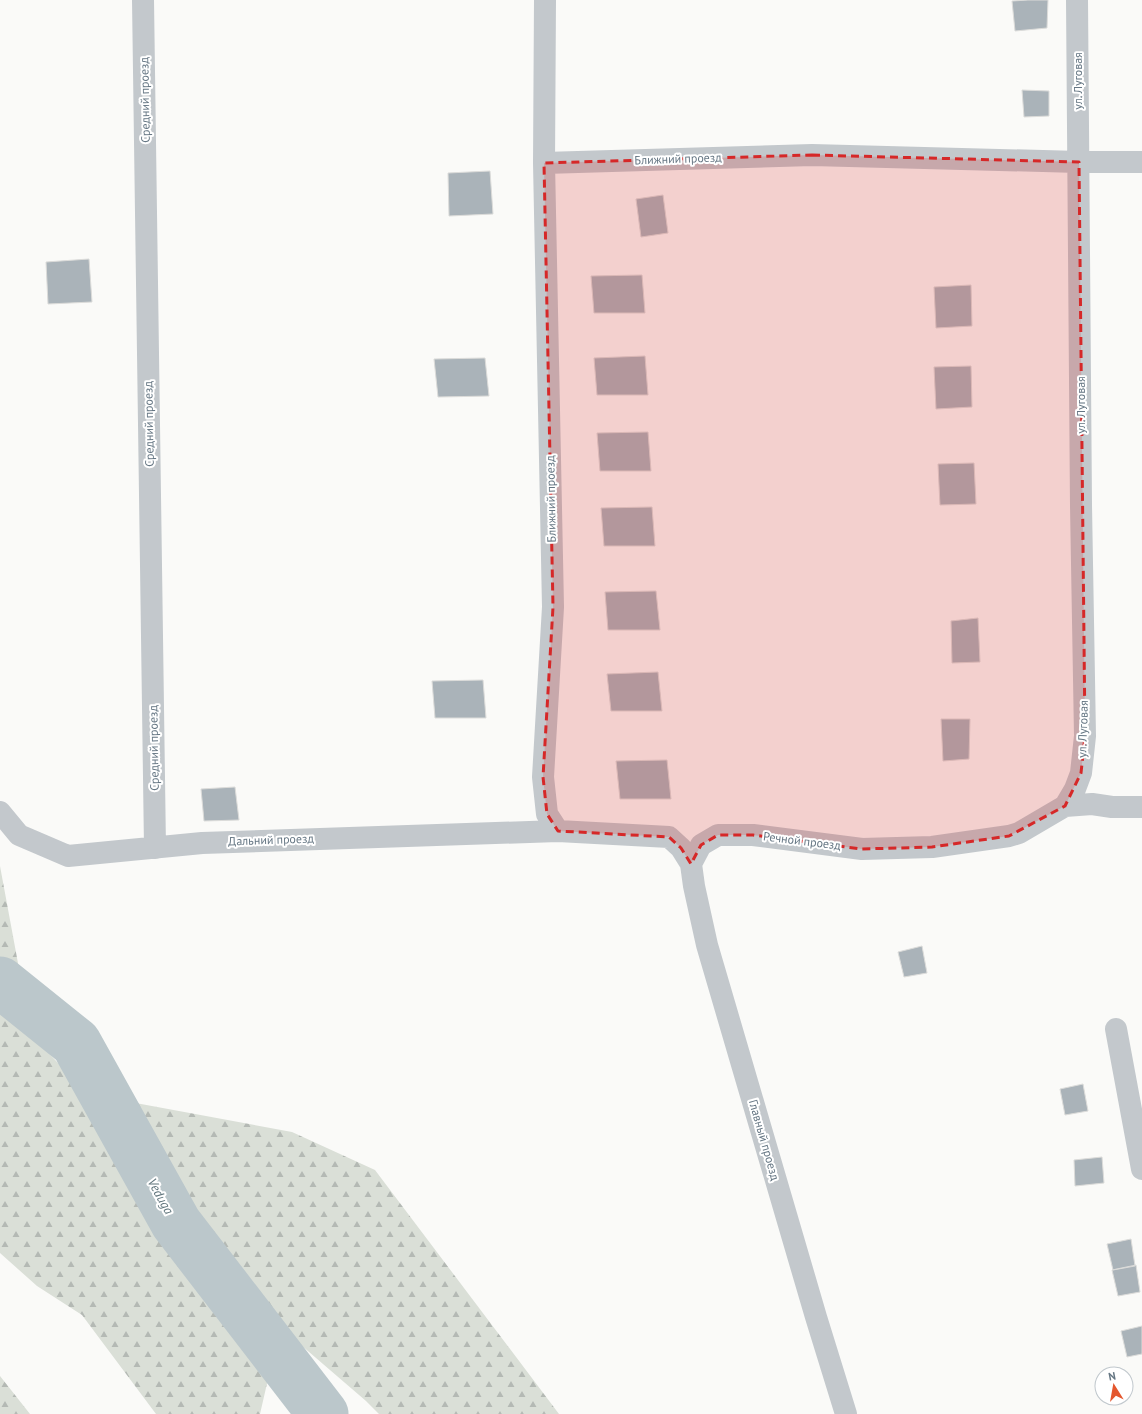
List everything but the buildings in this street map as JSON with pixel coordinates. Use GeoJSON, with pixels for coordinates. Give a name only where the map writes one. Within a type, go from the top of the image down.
{"type":"FeatureCollection","features":[{"type":"Feature","properties":{"kind":"street","name":"Средний проезд"},"geometry":{"type":"LineString","coordinates":[[143,0],[155,848]]}},
{"type":"Feature","properties":{"kind":"street","name":"Ближний проезд"},"geometry":{"type":"LineString","coordinates":[[545,0],[544,163],[553,607],[542,777],[547,814],[558,831]]}},
{"type":"Feature","properties":{"kind":"street","name":"ул. Луговая"},"geometry":{"type":"LineString","coordinates":[[1065,806],[1075,789],[1081,773],[1085,736],[1078,0]]}},
{"type":"Feature","properties":{"kind":"street","name":"Ближний проезд"},"geometry":{"type":"LineString","coordinates":[[544,163],[812,155],[1079,162],[1142,162]]}},
{"type":"Feature","properties":{"kind":"street"},"geometry":{"type":"LineString","coordinates":[[1065,806],[1092,804],[1112,807],[1142,807]]}},
{"type":"Feature","properties":{"kind":"street","name":"Речной проезд"},"geometry":{"type":"LineString","coordinates":[[691,864],[701,845],[718,835],[753,835],[862,849],[932,847],[1009,836],[1019,833],[1065,806]]}},
{"type":"Feature","properties":{"kind":"street","name":"Дальний проезд"},"geometry":{"type":"LineString","coordinates":[[0,812],[19,835],[68,856],[202,843],[558,831]]}},
{"type":"Feature","properties":{"kind":"street"},"geometry":{"type":"LineString","coordinates":[[558,831],[669,838],[681,848],[691,864]]}},
{"type":"Feature","properties":{"kind":"street","name":"Главный проезд"},"geometry":{"type":"LineString","coordinates":[[691,864],[694,886],[707,945],[813,1310],[846,1414]]}},
{"type":"Feature","properties":{"kind":"street"},"geometry":{"type":"LineString","coordinates":[[1116,1029],[1142,1169]]}},
{"type":"Feature","properties":{"kind":"highlighted area"},"geometry":{"type":"Polygon","coordinates":[[[812,155],[1079,162],[1085,736],[1081,773],[1065,806],[1009,836],[932,847],[862,849],[753,835],[718,835],[701,845],[691,864],[681,848],[669,837],[558,831],[547,814],[543,777],[553,607],[544,163],[812,155]]]}},
{"type":"Feature","properties":{"kind":"green space"},"geometry":{"type":"Polygon","coordinates":[[[0,866],[25,1001],[42,1046],[74,1080],[114,1099],[292,1132],[375,1170],[559,1414],[379,1414],[280,1327],[260,1414],[156,1414],[82,1315],[37,1286],[0,1253],[0,866]]]}},
{"type":"Feature","properties":{"kind":"green space"},"geometry":{"type":"Polygon","coordinates":[[[0,1376],[30,1414],[0,1414],[0,1376]]]}},
{"type":"Feature","properties":{"kind":"waterway","name":"Veduga"},"geometry":{"type":"LineString","coordinates":[[0,982],[76,1043],[176,1223],[323,1414]]}}]}
